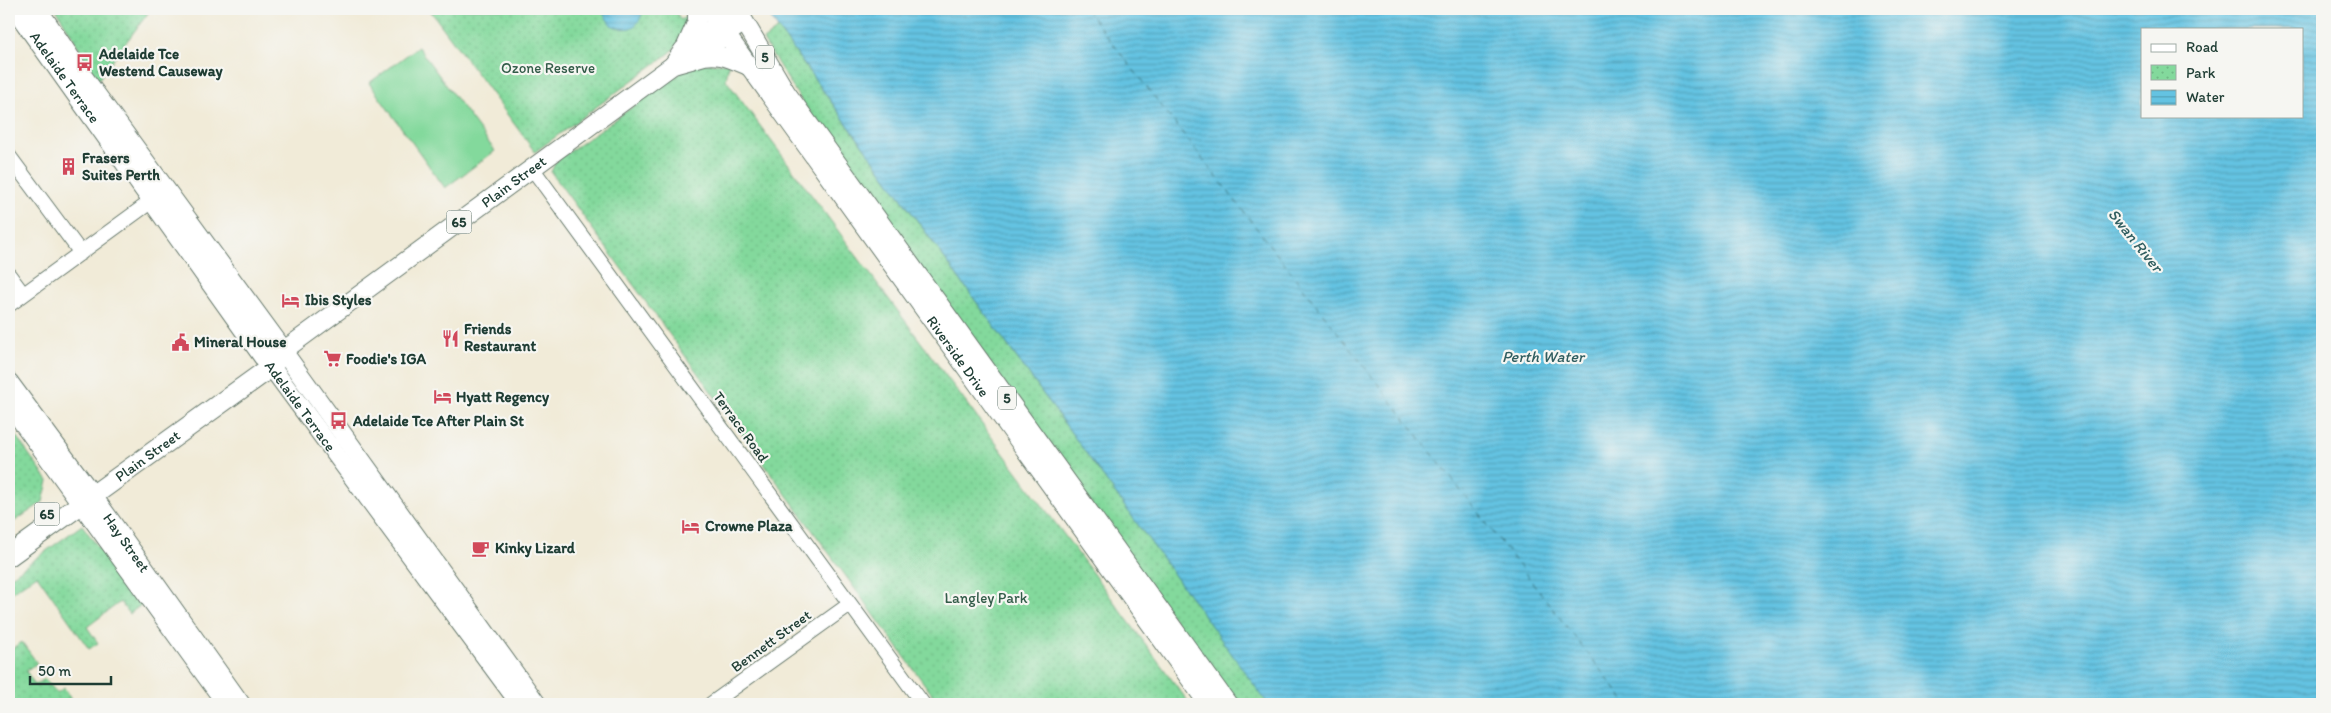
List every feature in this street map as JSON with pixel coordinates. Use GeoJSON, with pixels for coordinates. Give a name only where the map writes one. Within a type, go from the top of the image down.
{"type":"FeatureCollection","features":[{"type":"Feature","properties":{"kind":"highway","name":"Adelaide Terrace"},"geometry":{"type":"LineString","coordinates":[[16,9],[62,76],[153,200],[273,358]]}},
{"type":"Feature","properties":{"kind":"highway","name":"Adelaide Terrace"},"geometry":{"type":"LineString","coordinates":[[38,9],[273,358]]}},
{"type":"Feature","properties":{"kind":"highway","name":"Plain Street"},"geometry":{"type":"LineString","coordinates":[[9,542],[83,495],[273,358]]}},
{"type":"Feature","properties":{"kind":"highway","name":"Plain Street"},"geometry":{"type":"LineString","coordinates":[[9,556],[83,495]]}},
{"type":"Feature","properties":{"kind":"main road"},"geometry":{"type":"LineString","coordinates":[[697,9],[697,21],[682,58],[714,54],[729,57],[748,66]]}},
{"type":"Feature","properties":{"kind":"main road","name":"Riverside Drive"},"geometry":{"type":"LineString","coordinates":[[708,9],[1208,704]]}},
{"type":"Feature","properties":{"kind":"main road","name":"Plain Street"},"geometry":{"type":"LineString","coordinates":[[273,358],[722,29],[739,13]]}},
{"type":"Feature","properties":{"kind":"main road","name":"Riverside Drive"},"geometry":{"type":"LineString","coordinates":[[739,13],[786,92],[1228,704]]}},
{"type":"Feature","properties":{"kind":"main road","name":"Adelaide Terrace"},"geometry":{"type":"LineString","coordinates":[[273,358],[520,704]]}},
{"type":"Feature","properties":{"kind":"main road","name":"Adelaide Terrace"},"geometry":{"type":"LineString","coordinates":[[273,358],[536,704]]}},
{"type":"Feature","properties":{"kind":"main road","name":"Hay Street"},"geometry":{"type":"LineString","coordinates":[[9,382],[83,495],[226,704]]}},
{"type":"Feature","properties":{"kind":"main road","name":"Hay Street"},"geometry":{"type":"LineString","coordinates":[[9,404],[83,495],[241,704]]}},
{"type":"Feature","properties":{"kind":"street"},"geometry":{"type":"LineString","coordinates":[[9,156],[81,253]]}},
{"type":"Feature","properties":{"kind":"street","name":"Terrace Road"},"geometry":{"type":"LineString","coordinates":[[532,168],[923,704]]}},
{"type":"Feature","properties":{"kind":"street"},"geometry":{"type":"LineString","coordinates":[[9,305],[153,200]]}},
{"type":"Feature","properties":{"kind":"street"},"geometry":{"type":"LineString","coordinates":[[9,275],[23,294]]}},
{"type":"Feature","properties":{"kind":"street","name":"Bennett Street"},"geometry":{"type":"LineString","coordinates":[[711,704],[850,604]]}},
{"type":"Feature","properties":{"kind":"green space"},"geometry":{"type":"Polygon","coordinates":[[[56,9],[151,9],[98,80],[56,9]]]}},
{"type":"Feature","properties":{"kind":"green space","name":"Ozone Reserve"},"geometry":{"type":"Polygon","coordinates":[[[429,9],[674,9],[681,20],[692,12],[690,29],[671,52],[535,152],[429,9]]]}},
{"type":"Feature","properties":{"kind":"green space"},"geometry":{"type":"Polygon","coordinates":[[[778,29],[1268,704],[1235,704],[807,110],[763,40],[778,29]]]}},
{"type":"Feature","properties":{"kind":"green space"},"geometry":{"type":"Polygon","coordinates":[[[418,47],[495,151],[445,188],[369,83],[418,47]]]}},
{"type":"Feature","properties":{"kind":"green space","name":"Langley Park"},"geometry":{"type":"Polygon","coordinates":[[[729,63],[726,80],[1190,704],[939,704],[551,172],[556,161],[693,64],[729,63]]]}},
{"type":"Feature","properties":{"kind":"green space"},"geometry":{"type":"Polygon","coordinates":[[[9,426],[48,481],[43,502],[9,525],[9,426]]]}},
{"type":"Feature","properties":{"kind":"green space"},"geometry":{"type":"Polygon","coordinates":[[[82,525],[141,605],[129,614],[120,602],[87,627],[98,643],[89,649],[37,575],[9,594],[9,578],[82,525]]]}},
{"type":"Feature","properties":{"kind":"green space"},"geometry":{"type":"Polygon","coordinates":[[[22,642],[37,663],[26,671],[35,685],[45,679],[57,693],[64,688],[74,704],[9,704],[9,651],[22,642]]]}},
{"type":"Feature","properties":{"kind":"water"},"geometry":{"type":"Polygon","coordinates":[[[600,9],[643,9],[636,25],[623,29],[611,25],[600,9]]]}},
{"type":"Feature","properties":{"kind":"water","name":"Perth Water"},"geometry":{"type":"Polygon","coordinates":[[[764,9],[2322,9],[2322,704],[1268,704],[764,9]]]}},
{"type":"Feature","properties":{"kind":"ferry route"},"geometry":{"type":"LineString","coordinates":[[1086,9],[1627,704]]}},
{"type":"Feature","properties":{"kind":"place","name":"Adelaide Tce Westend Causeway"},"geometry":{"type":"Point","coordinates":[85,63]}},
{"type":"Feature","properties":{"kind":"place","name":"Frasers Suites Perth"},"geometry":{"type":"Point","coordinates":[68,167]}},
{"type":"Feature","properties":{"kind":"place","name":"Ibis Styles"},"geometry":{"type":"Point","coordinates":[291,300]}},
{"type":"Feature","properties":{"kind":"place","name":"Friends Restaurant"},"geometry":{"type":"Point","coordinates":[450,338]}},
{"type":"Feature","properties":{"kind":"place","name":"Mineral House"},"geometry":{"type":"Point","coordinates":[180,342]}},
{"type":"Feature","properties":{"kind":"place","name":"Foodie's IGA"},"geometry":{"type":"Point","coordinates":[332,359]}},
{"type":"Feature","properties":{"kind":"place","name":"Hyatt Regency"},"geometry":{"type":"Point","coordinates":[442,397]}},
{"type":"Feature","properties":{"kind":"place","name":"Adelaide Tce After Plain St"},"geometry":{"type":"Point","coordinates":[339,421]}},
{"type":"Feature","properties":{"kind":"place","name":"Crowne Plaza"},"geometry":{"type":"Point","coordinates":[691,526]}},
{"type":"Feature","properties":{"kind":"place","name":"Kinky Lizard"},"geometry":{"type":"Point","coordinates":[481,548]}},
{"type":"Feature","properties":{"kind":"water label","name":"Swan River"},"geometry":{"type":"Point","coordinates":[2136,240]}}]}
